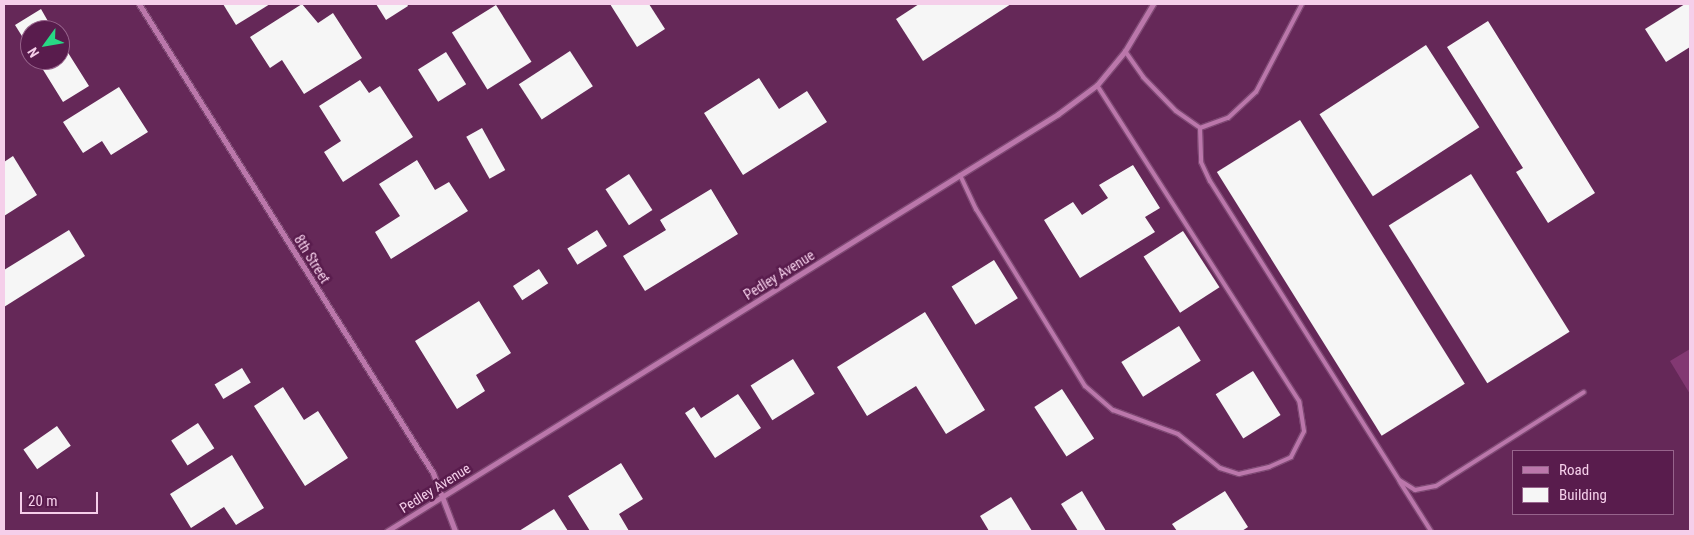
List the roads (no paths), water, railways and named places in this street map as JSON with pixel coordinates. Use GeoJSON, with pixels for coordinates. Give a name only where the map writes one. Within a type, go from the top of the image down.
{"type":"FeatureCollection","features":[{"type":"Feature","properties":{"kind":"street","name":"8th Street"},"geometry":{"type":"LineString","coordinates":[[140,4],[433,474],[455,531]]}},
{"type":"Feature","properties":{"kind":"street","name":"Pedley Avenue"},"geometry":{"type":"LineString","coordinates":[[386,531],[1058,114],[1097,85],[1125,51],[1153,4]]}},
{"type":"Feature","properties":{"kind":"lane"},"geometry":{"type":"LineString","coordinates":[[1200,128],[1228,118],[1256,92],[1302,4]]}},
{"type":"Feature","properties":{"kind":"lane"},"geometry":{"type":"LineString","coordinates":[[1125,51],[1163,97],[1200,128],[1201,162],[1210,181],[1431,531]]}},
{"type":"Feature","properties":{"kind":"lane"},"geometry":{"type":"LineString","coordinates":[[960,175],[976,209],[1085,386],[1113,410],[1178,434],[1220,468],[1239,474],[1269,467],[1291,457],[1304,431],[1300,401],[1097,85]]}},
{"type":"Feature","properties":{"kind":"lane"},"geometry":{"type":"LineString","coordinates":[[1399,480],[1415,490],[1436,486],[1584,392]]}}]}
